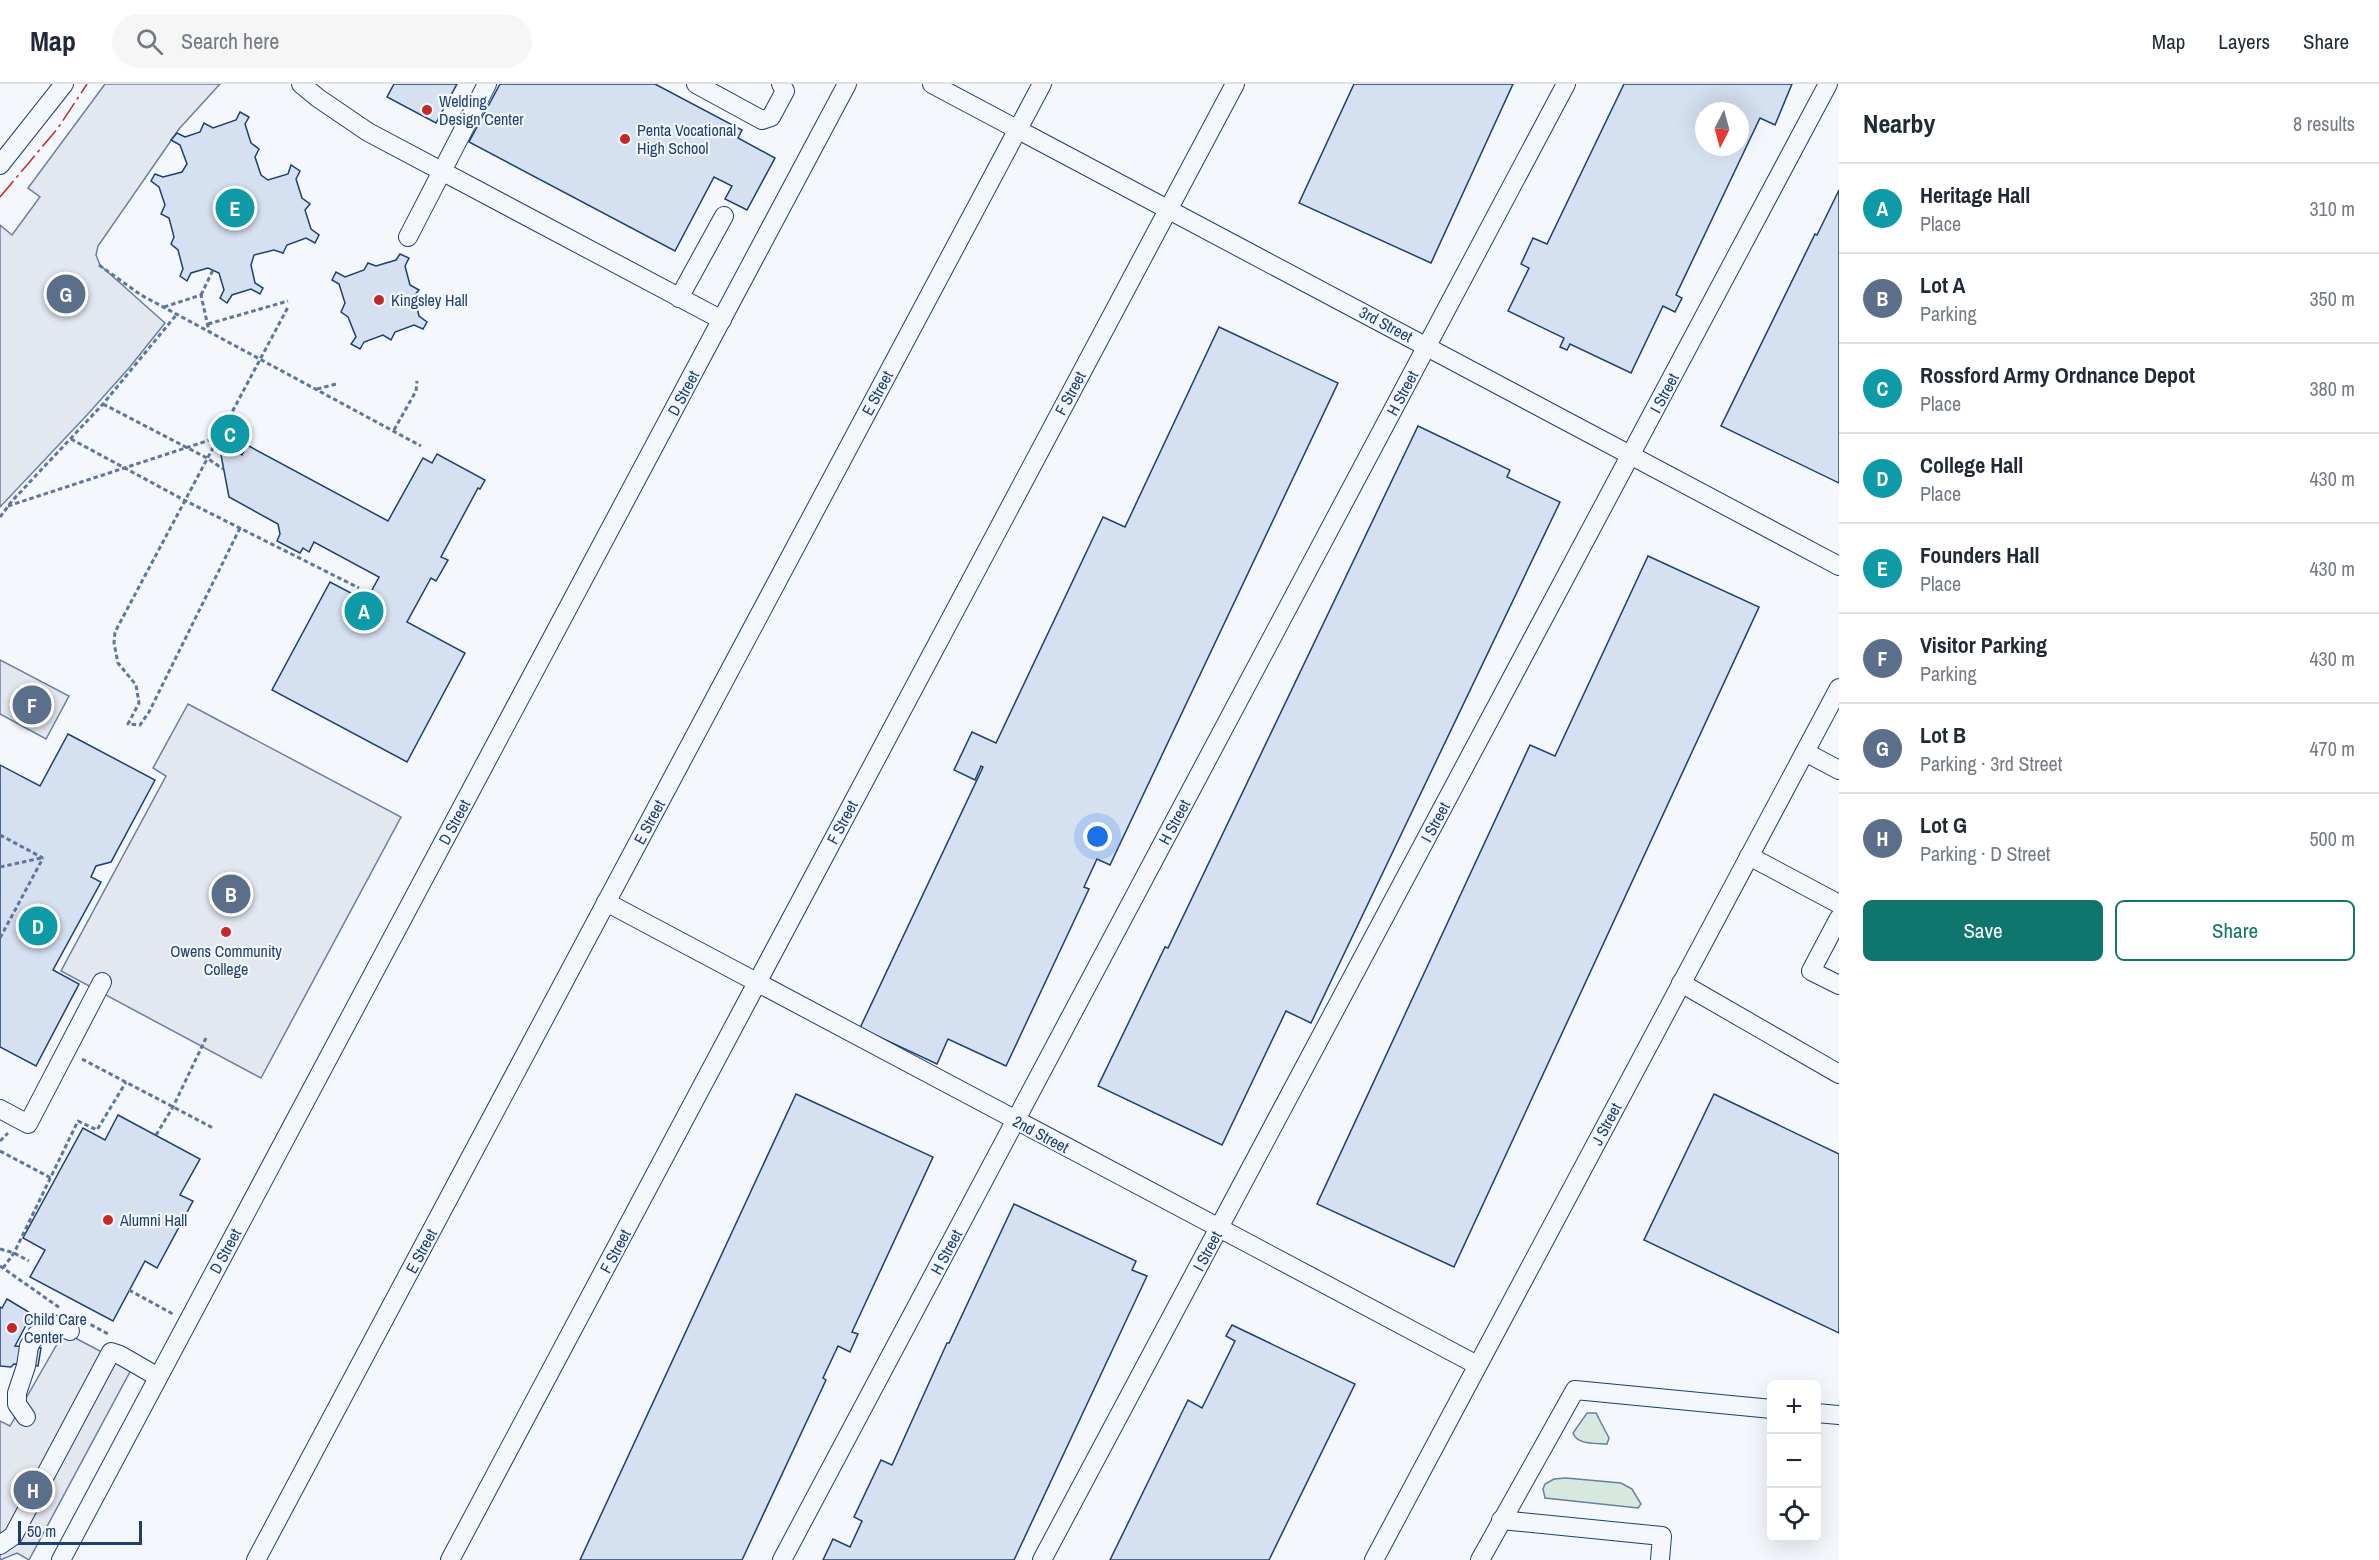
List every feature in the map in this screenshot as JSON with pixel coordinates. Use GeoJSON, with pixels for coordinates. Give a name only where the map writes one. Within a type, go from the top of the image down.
{"type":"FeatureCollection","features":[{"type":"Feature","properties":{"kind":"street"},"geometry":{"type":"LineString","coordinates":[[0,165],[64,84]]}},
{"type":"Feature","properties":{"kind":"street"},"geometry":{"type":"LineString","coordinates":[[302,84],[326,104],[368,132],[722,320]]}},
{"type":"Feature","properties":{"kind":"street"},"geometry":{"type":"LineString","coordinates":[[408,237],[487,84]]}},
{"type":"Feature","properties":{"kind":"street"},"geometry":{"type":"LineString","coordinates":[[696,84],[762,120],[771,117],[784,91],[781,84]]}},
{"type":"Feature","properties":{"kind":"street","name":"D Street"},"geometry":{"type":"LineString","coordinates":[[61,1560],[847,84]]}},
{"type":"Feature","properties":{"kind":"street","name":"3rd Street"},"geometry":{"type":"LineString","coordinates":[[932,84],[1839,566]]}},
{"type":"Feature","properties":{"kind":"street","name":"E Street"},"geometry":{"type":"LineString","coordinates":[[256,1560],[1042,84]]}},
{"type":"Feature","properties":{"kind":"street","name":"F Street"},"geometry":{"type":"LineString","coordinates":[[450,1560],[1235,84]]}},
{"type":"Feature","properties":{"kind":"street","name":"H Street"},"geometry":{"type":"LineString","coordinates":[[782,1560],[1566,84]]}},
{"type":"Feature","properties":{"kind":"street","name":"I Street"},"geometry":{"type":"LineString","coordinates":[[1042,1560],[1828,84]]}},
{"type":"Feature","properties":{"kind":"street"},"geometry":{"type":"LineString","coordinates":[[679,298],[724,216]]}},
{"type":"Feature","properties":{"kind":"street","name":"J Street"},"geometry":{"type":"LineString","coordinates":[[1374,1560],[1839,688]]}},
{"type":"Feature","properties":{"kind":"street"},"geometry":{"type":"LineString","coordinates":[[1805,752],[1839,770]]}},
{"type":"Feature","properties":{"kind":"street"},"geometry":{"type":"LineString","coordinates":[[1749,856],[1839,904]]}},
{"type":"Feature","properties":{"kind":"street","name":"2nd Street"},"geometry":{"type":"LineString","coordinates":[[606,902],[1477,1365]]}},
{"type":"Feature","properties":{"kind":"street"},"geometry":{"type":"LineString","coordinates":[[1839,918],[1811,971],[1839,985]]}},
{"type":"Feature","properties":{"kind":"street"},"geometry":{"type":"LineString","coordinates":[[0,1109],[28,1124],[102,982]]}},
{"type":"Feature","properties":{"kind":"street"},"geometry":{"type":"LineString","coordinates":[[1681,983],[1839,1074]]}},
{"type":"Feature","properties":{"kind":"street"},"geometry":{"type":"LineString","coordinates":[[26,1417],[17,1404],[16,1393],[26,1366],[29,1346],[36,1335],[53,1324],[70,1331]]}},
{"type":"Feature","properties":{"kind":"street"},"geometry":{"type":"LineString","coordinates":[[0,1545],[13,1536],[111,1352],[120,1354],[158,1377]]}},
{"type":"Feature","properties":{"kind":"street"},"geometry":{"type":"LineString","coordinates":[[1479,1560],[1575,1390],[1767,1409]]}},
{"type":"Feature","properties":{"kind":"street"},"geometry":{"type":"LineString","coordinates":[[1821,1413],[1839,1415]]}},
{"type":"Feature","properties":{"kind":"street"},"geometry":{"type":"LineString","coordinates":[[1501,1520],[1662,1536],[1660,1560]]}},
{"type":"Feature","properties":{"kind":"path"},"geometry":{"type":"LineString","coordinates":[[99,265],[141,295],[421,446]]}},
{"type":"Feature","properties":{"kind":"path"},"geometry":{"type":"LineString","coordinates":[[209,331],[201,295],[213,270]]}},
{"type":"Feature","properties":{"kind":"path"},"geometry":{"type":"LineString","coordinates":[[164,307],[201,295]]}},
{"type":"Feature","properties":{"kind":"path"},"geometry":{"type":"LineString","coordinates":[[208,324],[288,301]]}},
{"type":"Feature","properties":{"kind":"path"},"geometry":{"type":"LineString","coordinates":[[240,528],[149,712],[140,725],[128,724],[139,703],[136,685],[118,663],[114,643],[115,632],[288,307]]}},
{"type":"Feature","properties":{"kind":"path"},"geometry":{"type":"LineString","coordinates":[[0,517],[103,404],[177,314]]}},
{"type":"Feature","properties":{"kind":"path"},"geometry":{"type":"LineString","coordinates":[[393,431],[416,392],[417,381]]}},
{"type":"Feature","properties":{"kind":"path"},"geometry":{"type":"LineString","coordinates":[[317,389],[336,384]]}},
{"type":"Feature","properties":{"kind":"path"},"geometry":{"type":"LineString","coordinates":[[103,404],[224,469]]}},
{"type":"Feature","properties":{"kind":"path"},"geometry":{"type":"LineString","coordinates":[[8,506],[218,438]]}},
{"type":"Feature","properties":{"kind":"path"},"geometry":{"type":"LineString","coordinates":[[71,439],[184,500],[359,588]]}},
{"type":"Feature","properties":{"kind":"path"},"geometry":{"type":"LineString","coordinates":[[0,835],[43,858]]}},
{"type":"Feature","properties":{"kind":"path"},"geometry":{"type":"LineString","coordinates":[[0,867],[43,858]]}},
{"type":"Feature","properties":{"kind":"path"},"geometry":{"type":"LineString","coordinates":[[0,938],[43,858]]}},
{"type":"Feature","properties":{"kind":"path"},"geometry":{"type":"LineString","coordinates":[[156,1135],[173,1107],[207,1038]]}},
{"type":"Feature","properties":{"kind":"path"},"geometry":{"type":"LineString","coordinates":[[65,1050],[213,1128]]}},
{"type":"Feature","properties":{"kind":"path"},"geometry":{"type":"LineString","coordinates":[[3,1268],[14,1253],[78,1121],[97,1130],[126,1082]]}},
{"type":"Feature","properties":{"kind":"path"},"geometry":{"type":"LineString","coordinates":[[0,1151],[51,1178]]}},
{"type":"Feature","properties":{"kind":"path"},"geometry":{"type":"LineString","coordinates":[[0,1249],[29,1261]]}},
{"type":"Feature","properties":{"kind":"path"},"geometry":{"type":"LineString","coordinates":[[129,1290],[188,1322]]}},
{"type":"Feature","properties":{"kind":"shaded area"},"geometry":{"type":"Polygon","coordinates":[[[105,84],[220,84],[179,129],[98,246],[96,255],[100,265],[165,323],[87,415],[0,507],[0,225],[12,235],[40,197],[28,188],[105,84]]]}},
{"type":"Feature","properties":{"kind":"shaded area"},"geometry":{"type":"Polygon","coordinates":[[[0,660],[69,696],[46,739],[0,714],[0,660]]]}},
{"type":"Feature","properties":{"kind":"shaded area"},"geometry":{"type":"Polygon","coordinates":[[[188,704],[401,817],[261,1078],[61,971],[166,776],[153,768],[188,704]]]}},
{"type":"Feature","properties":{"kind":"shaded area"},"geometry":{"type":"Polygon","coordinates":[[[64,1332],[132,1368],[29,1560],[17,1553],[0,1560],[0,1421],[10,1426],[64,1332]]]}},
{"type":"Feature","properties":{"kind":"shaded area"},"geometry":{"type":"Polygon","coordinates":[[[1587,1413],[1596,1413],[1609,1438],[1607,1444],[1587,1443],[1575,1437],[1573,1433],[1587,1413]]]}},
{"type":"Feature","properties":{"kind":"shaded area"},"geometry":{"type":"Polygon","coordinates":[[[1554,1479],[1621,1483],[1632,1489],[1641,1504],[1638,1508],[1545,1498],[1543,1489],[1545,1484],[1554,1479]]]}},
{"type":"Feature","properties":{"kind":"building","name":"Welding Design Center"},"geometry":{"type":"Polygon","coordinates":[[[394,84],[457,84],[436,123],[387,97],[394,84]]]}},
{"type":"Feature","properties":{"kind":"building"},"geometry":{"type":"Polygon","coordinates":[[[500,84],[655,84],[742,130],[738,138],[775,158],[747,210],[725,199],[732,186],[714,177],[675,251],[469,142],[500,84]]]}},
{"type":"Feature","properties":{"kind":"building"},"geometry":{"type":"Polygon","coordinates":[[[1354,84],[1513,84],[1431,263],[1299,203],[1354,84]]]}},
{"type":"Feature","properties":{"kind":"building"},"geometry":{"type":"Polygon","coordinates":[[[1624,84],[1792,84],[1775,125],[1760,118],[1749,141],[1749,102],[1695,102],[1695,156],[1742,156],[1676,295],[1682,298],[1675,312],[1663,306],[1631,373],[1570,344],[1567,350],[1560,347],[1564,338],[1508,311],[1529,268],[1521,264],[1533,238],[1547,244],[1624,84]]]}},
{"type":"Feature","properties":{"kind":"building"},"geometry":{"type":"Polygon","coordinates":[[[240,112],[249,117],[245,124],[251,143],[259,149],[255,157],[261,175],[268,180],[288,174],[291,165],[300,171],[296,179],[302,198],[310,204],[305,210],[311,229],[319,235],[315,243],[306,238],[287,245],[283,253],[274,250],[254,255],[251,265],[255,283],[263,288],[260,294],[251,289],[232,295],[227,303],[220,298],[224,290],[219,273],[208,268],[191,273],[187,281],[180,276],[183,269],[178,250],[171,244],[174,237],[169,218],[161,214],[165,205],[159,187],[151,181],[155,174],[163,177],[182,172],[187,164],[180,145],[171,140],[177,133],[185,137],[200,132],[204,123],[213,128],[236,120],[240,112]]]}},
{"type":"Feature","properties":{"kind":"building"},"geometry":{"type":"Polygon","coordinates":[[[1839,190],[1839,483],[1721,426],[1839,190]]]}},
{"type":"Feature","properties":{"kind":"building","name":"Kingsley Hall"},"geometry":{"type":"Polygon","coordinates":[[[400,254],[409,258],[405,266],[410,285],[419,290],[414,296],[419,316],[427,322],[423,329],[414,325],[395,332],[391,340],[383,335],[364,342],[360,349],[351,344],[356,337],[348,317],[341,312],[345,303],[339,284],[332,280],[336,272],[345,277],[364,270],[368,263],[376,266],[396,260],[400,254]]]}},
{"type":"Feature","properties":{"kind":"building"},"geometry":{"type":"Polygon","coordinates":[[[1219,327],[1338,383],[1110,865],[1097,859],[1084,887],[1089,889],[1006,1066],[948,1039],[937,1064],[860,1028],[983,767],[981,766],[975,780],[954,770],[972,732],[996,743],[1103,517],[1125,527],[1219,327]]]}},
{"type":"Feature","properties":{"kind":"building"},"geometry":{"type":"Polygon","coordinates":[[[1418,426],[1510,470],[1507,477],[1560,502],[1311,1023],[1286,1011],[1222,1145],[1098,1086],[1165,947],[1168,948],[1418,426]]]}},
{"type":"Feature","properties":{"kind":"building"},"geometry":{"type":"Polygon","coordinates":[[[247,445],[388,521],[423,458],[432,463],[437,454],[485,480],[480,489],[478,488],[441,557],[448,560],[436,581],[431,578],[407,622],[465,653],[407,762],[272,690],[330,582],[366,601],[379,577],[314,542],[309,552],[303,548],[300,553],[277,541],[280,534],[278,524],[229,497],[221,455],[226,446],[242,455],[247,445]]]}},
{"type":"Feature","properties":{"kind":"building"},"geometry":{"type":"Polygon","coordinates":[[[1648,556],[1759,607],[1454,1267],[1317,1204],[1530,745],[1555,756],[1648,556]]]}},
{"type":"Feature","properties":{"kind":"building"},"geometry":{"type":"Polygon","coordinates":[[[68,734],[155,780],[111,862],[96,866],[91,877],[101,882],[53,970],[79,984],[36,1066],[0,1047],[0,765],[40,786],[68,734]]]}},
{"type":"Feature","properties":{"kind":"building"},"geometry":{"type":"Polygon","coordinates":[[[796,1094],[933,1157],[852,1332],[858,1334],[850,1352],[838,1346],[823,1378],[826,1380],[742,1560],[580,1560],[796,1094]]]}},
{"type":"Feature","properties":{"kind":"building"},"geometry":{"type":"Polygon","coordinates":[[[1714,1094],[1839,1154],[1839,1333],[1644,1240],[1714,1094]]]}},
{"type":"Feature","properties":{"kind":"building","name":"Alumni Hall"},"geometry":{"type":"Polygon","coordinates":[[[118,1115],[200,1159],[180,1195],[193,1201],[157,1268],[145,1261],[113,1321],[30,1277],[45,1250],[23,1238],[83,1128],[105,1140],[118,1115]]]}},
{"type":"Feature","properties":{"kind":"building"},"geometry":{"type":"Polygon","coordinates":[[[1014,1204],[1136,1261],[1132,1270],[1147,1276],[1014,1560],[823,1560],[833,1539],[850,1547],[862,1521],[854,1517],[881,1460],[892,1465],[947,1343],[949,1343],[1014,1204]]]}},
{"type":"Feature","properties":{"kind":"building","name":"Child Care Center"},"geometry":{"type":"Polygon","coordinates":[[[7,1299],[32,1314],[15,1346],[41,1348],[38,1366],[14,1364],[11,1367],[0,1366],[0,1307],[2,1308],[7,1299]]]}},
{"type":"Feature","properties":{"kind":"building"},"geometry":{"type":"Polygon","coordinates":[[[1232,1325],[1355,1384],[1269,1560],[1110,1560],[1188,1400],[1202,1408],[1235,1341],[1226,1336],[1232,1325]]]}},
{"type":"Feature","properties":{"kind":"power"},"geometry":{"type":"LineString","coordinates":[[0,197],[58,128],[87,84]]}},
{"type":"Feature","properties":{"kind":"place","name":"Welding Design Center"},"geometry":{"type":"Point","coordinates":[427,110]}},
{"type":"Feature","properties":{"kind":"place","name":"Penta Vocational High School"},"geometry":{"type":"Point","coordinates":[625,139]}},
{"type":"Feature","properties":{"kind":"place","name":"Founders Hall"},"geometry":{"type":"Point","coordinates":[235,208]}},
{"type":"Feature","properties":{"kind":"place","name":"Lot B"},"geometry":{"type":"Point","coordinates":[66,294]}},
{"type":"Feature","properties":{"kind":"place","name":"Kingsley Hall"},"geometry":{"type":"Point","coordinates":[379,300]}},
{"type":"Feature","properties":{"kind":"place","name":"Rossford Army Ordnance Depot"},"geometry":{"type":"Point","coordinates":[230,434]}},
{"type":"Feature","properties":{"kind":"place","name":"Heritage Hall"},"geometry":{"type":"Point","coordinates":[364,611]}},
{"type":"Feature","properties":{"kind":"place","name":"Visitor Parking"},"geometry":{"type":"Point","coordinates":[32,705]}},
{"type":"Feature","properties":{"kind":"place","name":"Lot A"},"geometry":{"type":"Point","coordinates":[231,894]}},
{"type":"Feature","properties":{"kind":"place","name":"College Hall"},"geometry":{"type":"Point","coordinates":[38,926]}},
{"type":"Feature","properties":{"kind":"place","name":"Owens Community College"},"geometry":{"type":"Point","coordinates":[226,932]}},
{"type":"Feature","properties":{"kind":"place","name":"Alumni Hall"},"geometry":{"type":"Point","coordinates":[108,1220]}},
{"type":"Feature","properties":{"kind":"place","name":"Child Care Center"},"geometry":{"type":"Point","coordinates":[12,1328]}},
{"type":"Feature","properties":{"kind":"place","name":"Lot G"},"geometry":{"type":"Point","coordinates":[33,1490]}}]}
